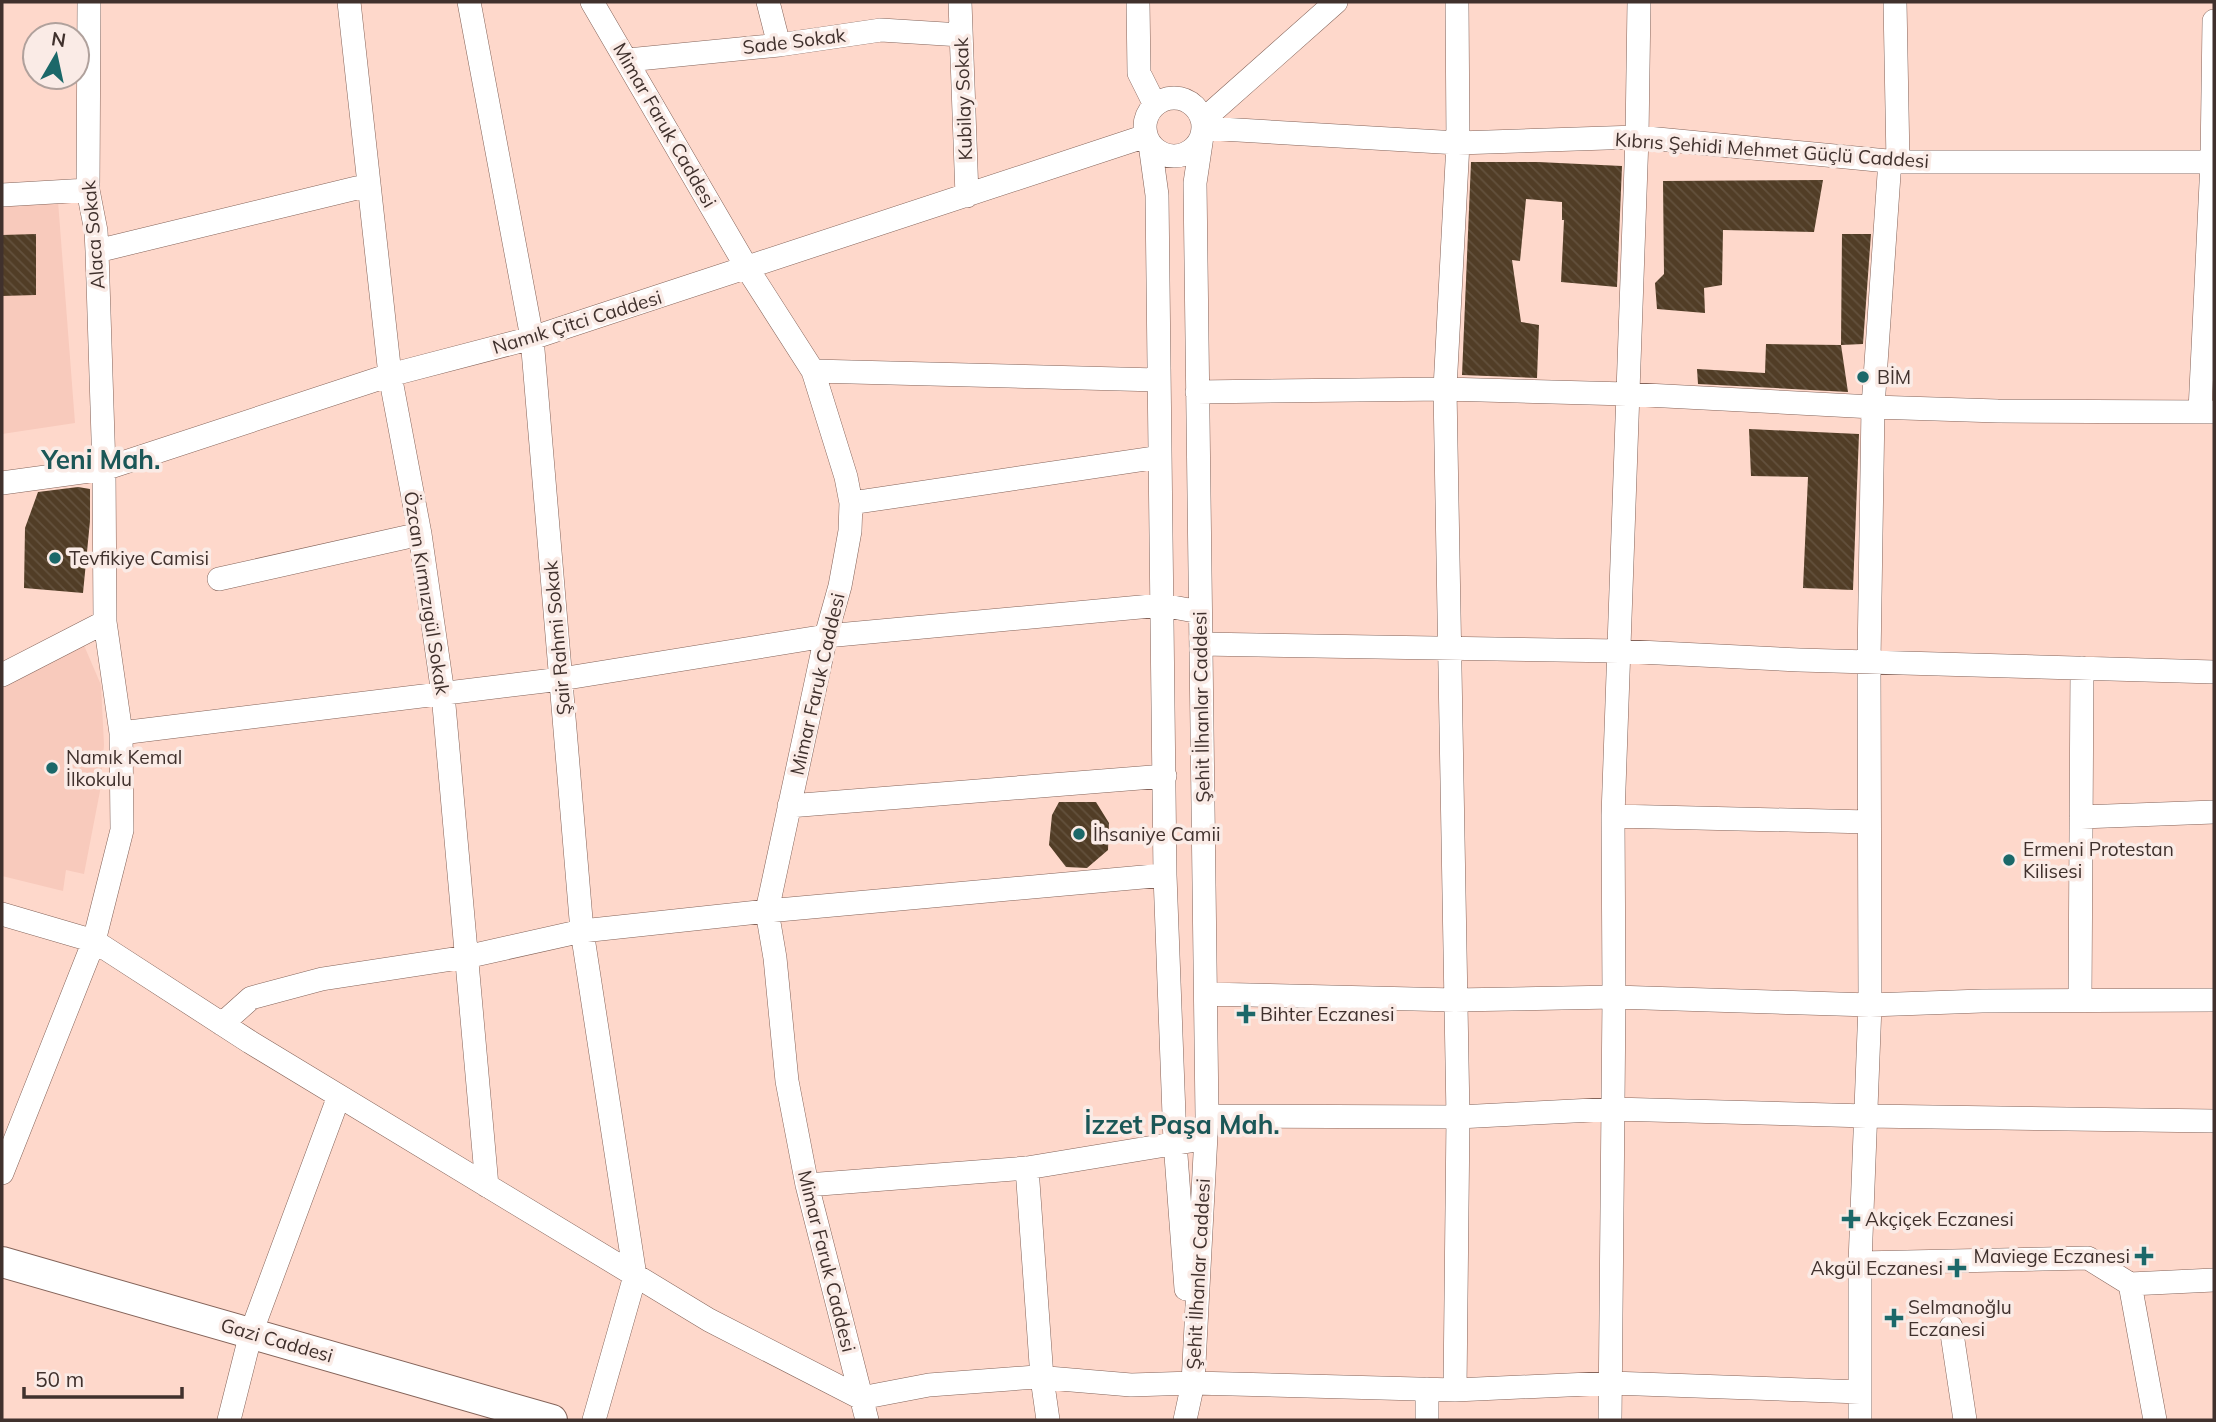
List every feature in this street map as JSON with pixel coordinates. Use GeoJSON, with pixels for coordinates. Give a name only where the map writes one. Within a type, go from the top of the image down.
{"type":"FeatureCollection","features":[{"type":"Feature","properties":{"kind":"main road","name":"Gazi Caddesi"},"geometry":{"type":"LineString","coordinates":[[2,1262],[552,1420]]}},
{"type":"Feature","properties":{"kind":"street","name":"Alaca Sokak"},"geometry":{"type":"LineString","coordinates":[[2,1173],[94,941],[121,830],[121,733],[105,622],[104,469],[96,231],[88,190],[89,2]]}},
{"type":"Feature","properties":{"kind":"street","name":"Özcan Kırmızıgül Sokak"},"geometry":{"type":"LineString","coordinates":[[349,2],[390,375],[419,534],[443,694],[487,1186]]}},
{"type":"Feature","properties":{"kind":"street","name":"Şair Rahmi Sokak"},"geometry":{"type":"LineString","coordinates":[[469,2],[532,338],[582,931],[635,1276]]}},
{"type":"Feature","properties":{"kind":"street","name":"Mimar Faruk Caddesi"},"geometry":{"type":"LineString","coordinates":[[592,2],[747,268],[813,372],[846,477],[851,503],[850,531],[840,586],[826,636],[767,911],[775,958],[787,1081],[807,1185],[864,1409]]}},
{"type":"Feature","properties":{"kind":"street"},"geometry":{"type":"LineString","coordinates":[[768,2],[779,45]]}},
{"type":"Feature","properties":{"kind":"street","name":"Kubilay Sokak"},"geometry":{"type":"LineString","coordinates":[[960,2],[967,196]]}},
{"type":"Feature","properties":{"kind":"street"},"geometry":{"type":"LineString","coordinates":[[1138,2],[1139,73],[1155,105]]}},
{"type":"Feature","properties":{"kind":"street"},"geometry":{"type":"LineString","coordinates":[[1203,128],[1195,105],[1179,97],[1162,100],[1155,105],[1146,119],[1148,140],[1164,154],[1181,156],[1194,149],[1203,128],[1336,2]]}},
{"type":"Feature","properties":{"kind":"street"},"geometry":{"type":"LineString","coordinates":[[1455,1390],[1458,1117],[1445,389],[1458,143],[1457,2]]}},
{"type":"Feature","properties":{"kind":"street"},"geometry":{"type":"LineString","coordinates":[[1610,1420],[1613,816],[1637,137],[1639,2]]}},
{"type":"Feature","properties":{"kind":"street"},"geometry":{"type":"LineString","coordinates":[[1860,1420],[1860,1263],[1870,1005],[1869,661],[1873,407],[1894,161],[1895,2]]}},
{"type":"Feature","properties":{"kind":"street"},"geometry":{"type":"LineString","coordinates":[[1197,393],[1445,389],[1627,394],[1998,411],[2207,411],[2214,21]]}},
{"type":"Feature","properties":{"kind":"street","name":"Sade Sokak"},"geometry":{"type":"LineString","coordinates":[[628,60],[779,45],[881,30],[961,35]]}},
{"type":"Feature","properties":{"kind":"street","name":"Kıbrıs Şehidi Mehmet Güçlü Caddesi"},"geometry":{"type":"LineString","coordinates":[[1203,128],[1458,143],[1637,137],[1894,161],[2213,162]]}},
{"type":"Feature","properties":{"kind":"street","name":"Şehit İlhanlar Caddesi"},"geometry":{"type":"LineString","coordinates":[[1193,1383],[1207,1116],[1195,183],[1203,128]]}},
{"type":"Feature","properties":{"kind":"street","name":"Namık Çitci Caddesi"},"geometry":{"type":"LineString","coordinates":[[2,483],[104,469],[390,375],[532,338],[1148,140]]}},
{"type":"Feature","properties":{"kind":"street","name":"Şehit İlhanlar Caddesi"},"geometry":{"type":"LineString","coordinates":[[1148,140],[1157,195],[1165,875],[1175,1142],[1193,1383]]}},
{"type":"Feature","properties":{"kind":"street"},"geometry":{"type":"LineString","coordinates":[[97,251],[369,185]]}},
{"type":"Feature","properties":{"kind":"street"},"geometry":{"type":"LineString","coordinates":[[2,195],[88,190]]}},
{"type":"Feature","properties":{"kind":"street"},"geometry":{"type":"LineString","coordinates":[[813,372],[1158,380]]}},
{"type":"Feature","properties":{"kind":"street"},"geometry":{"type":"LineString","coordinates":[[851,503],[1160,457]]}},
{"type":"Feature","properties":{"kind":"street"},"geometry":{"type":"LineString","coordinates":[[219,579],[419,534]]}},
{"type":"Feature","properties":{"kind":"street"},"geometry":{"type":"LineString","coordinates":[[121,733],[561,679],[826,636],[1162,605],[1200,612]]}},
{"type":"Feature","properties":{"kind":"street"},"geometry":{"type":"LineString","coordinates":[[2,675],[105,622]]}},
{"type":"Feature","properties":{"kind":"street"},"geometry":{"type":"LineString","coordinates":[[1200,644],[1619,651],[2214,672]]}},
{"type":"Feature","properties":{"kind":"street"},"geometry":{"type":"LineString","coordinates":[[2080,1000],[2082,668]]}},
{"type":"Feature","properties":{"kind":"street"},"geometry":{"type":"LineString","coordinates":[[789,806],[1165,776]]}},
{"type":"Feature","properties":{"kind":"street"},"geometry":{"type":"LineString","coordinates":[[2081,817],[2214,812]]}},
{"type":"Feature","properties":{"kind":"street"},"geometry":{"type":"LineString","coordinates":[[1613,816],[1870,822]]}},
{"type":"Feature","properties":{"kind":"street"},"geometry":{"type":"LineString","coordinates":[[222,1024],[251,998],[323,979],[466,957],[582,931],[767,911],[1165,875]]}},
{"type":"Feature","properties":{"kind":"street"},"geometry":{"type":"LineString","coordinates":[[2,914],[94,941],[222,1024],[635,1276],[864,1409],[929,1385],[1042,1378],[1130,1385],[1193,1383],[1455,1390],[1611,1383],[1860,1392]]}},
{"type":"Feature","properties":{"kind":"street"},"geometry":{"type":"LineString","coordinates":[[1206,993],[1455,1000],[1614,997],[1870,1005],[2214,1000]]}},
{"type":"Feature","properties":{"kind":"street"},"geometry":{"type":"LineString","coordinates":[[229,1420],[251,1333],[339,1096]]}},
{"type":"Feature","properties":{"kind":"street"},"geometry":{"type":"LineString","coordinates":[[1207,1116],[1458,1117],[1613,1109],[2214,1121]]}},
{"type":"Feature","properties":{"kind":"street"},"geometry":{"type":"LineString","coordinates":[[807,1185],[1027,1168],[1175,1142],[1206,1140]]}},
{"type":"Feature","properties":{"kind":"street"},"geometry":{"type":"LineString","coordinates":[[1027,1168],[1042,1378],[1048,1420]]}},
{"type":"Feature","properties":{"kind":"street"},"geometry":{"type":"LineString","coordinates":[[1860,1263],[2088,1258],[2130,1284],[2214,1280]]}},
{"type":"Feature","properties":{"kind":"street"},"geometry":{"type":"LineString","coordinates":[[594,1420],[635,1276]]}},
{"type":"Feature","properties":{"kind":"street"},"geometry":{"type":"LineString","coordinates":[[2130,1284],[2155,1420]]}},
{"type":"Feature","properties":{"kind":"street"},"geometry":{"type":"LineString","coordinates":[[1951,1327],[1965,1420]]}},
{"type":"Feature","properties":{"kind":"street"},"geometry":{"type":"LineString","coordinates":[[1185,1420],[1193,1383]]}},
{"type":"Feature","properties":{"kind":"street"},"geometry":{"type":"LineString","coordinates":[[1427,1389],[1427,1420]]}},
{"type":"Feature","properties":{"kind":"shaded area"},"geometry":{"type":"Polygon","coordinates":[[[58,201],[75,423],[2,434],[2,206],[58,201]]]}},
{"type":"Feature","properties":{"kind":"shaded area","name":"Namık Kemal İlkokulu"},"geometry":{"type":"Polygon","coordinates":[[[83,643],[101,685],[104,745],[100,791],[84,874],[66,870],[63,891],[2,876],[2,684],[83,643]]]}},
{"type":"Feature","properties":{"kind":"building"},"geometry":{"type":"Polygon","coordinates":[[[1471,162],[1622,166],[1617,287],[1561,282],[1564,220],[1562,202],[1526,199],[1520,261],[1512,260],[1521,322],[1539,325],[1537,378],[1462,375],[1471,162]]]}},
{"type":"Feature","properties":{"kind":"building"},"geometry":{"type":"Polygon","coordinates":[[[1823,180],[1814,232],[1723,230],[1722,285],[1704,288],[1705,313],[1657,309],[1655,283],[1664,274],[1663,181],[1823,180]]]}},
{"type":"Feature","properties":{"kind":"building"},"geometry":{"type":"Polygon","coordinates":[[[36,234],[36,295],[2,296],[2,235],[36,234]]]}},
{"type":"Feature","properties":{"kind":"building"},"geometry":{"type":"Polygon","coordinates":[[[1842,234],[1871,234],[1863,344],[1841,345],[1842,234]]]}},
{"type":"Feature","properties":{"kind":"building"},"geometry":{"type":"Polygon","coordinates":[[[1766,344],[1841,345],[1848,392],[1698,384],[1697,369],[1765,373],[1766,344]]]}},
{"type":"Feature","properties":{"kind":"building"},"geometry":{"type":"Polygon","coordinates":[[[1749,429],[1859,434],[1853,590],[1803,588],[1808,477],[1751,476],[1749,429]]]}},
{"type":"Feature","properties":{"kind":"building","name":"Tevfikiye Camisi"},"geometry":{"type":"Polygon","coordinates":[[[78,487],[90,489],[90,521],[83,593],[24,588],[25,528],[38,492],[78,487]]]}},
{"type":"Feature","properties":{"kind":"building","name":"İhsaniye Camii"},"geometry":{"type":"Polygon","coordinates":[[[1059,802],[1096,802],[1109,823],[1108,850],[1087,868],[1066,867],[1049,845],[1052,815],[1059,802]]]}},
{"type":"Feature","properties":{"kind":"place","name":"BİM"},"geometry":{"type":"Point","coordinates":[1863,377]}},
{"type":"Feature","properties":{"kind":"place","name":"Tevfikiye Camisi"},"geometry":{"type":"Point","coordinates":[55,558]}},
{"type":"Feature","properties":{"kind":"place","name":"Namık Kemal İlkokulu"},"geometry":{"type":"Point","coordinates":[52,768]}},
{"type":"Feature","properties":{"kind":"place","name":"İhsaniye Camii"},"geometry":{"type":"Point","coordinates":[1079,834]}},
{"type":"Feature","properties":{"kind":"place","name":"Ermeni Protestan Kilisesi"},"geometry":{"type":"Point","coordinates":[2009,860]}},
{"type":"Feature","properties":{"kind":"place","name":"Bihter Eczanesi"},"geometry":{"type":"Point","coordinates":[1246,1014]}},
{"type":"Feature","properties":{"kind":"place","name":"Akçiçek Eczanesi"},"geometry":{"type":"Point","coordinates":[1851,1219]}},
{"type":"Feature","properties":{"kind":"place","name":"Maviege Eczanesi"},"geometry":{"type":"Point","coordinates":[2144,1256]}},
{"type":"Feature","properties":{"kind":"place","name":"Akgül Eczanesi"},"geometry":{"type":"Point","coordinates":[1957,1268]}},
{"type":"Feature","properties":{"kind":"place","name":"Selmanoğlu Eczanesi"},"geometry":{"type":"Point","coordinates":[1894,1318]}},
{"type":"Feature","properties":{"kind":"district","name":"Yeni Mah."},"geometry":{"type":"Point","coordinates":[101,459]}},
{"type":"Feature","properties":{"kind":"district","name":"İzzet Paşa Mah."},"geometry":{"type":"Point","coordinates":[1182,1124]}}]}
